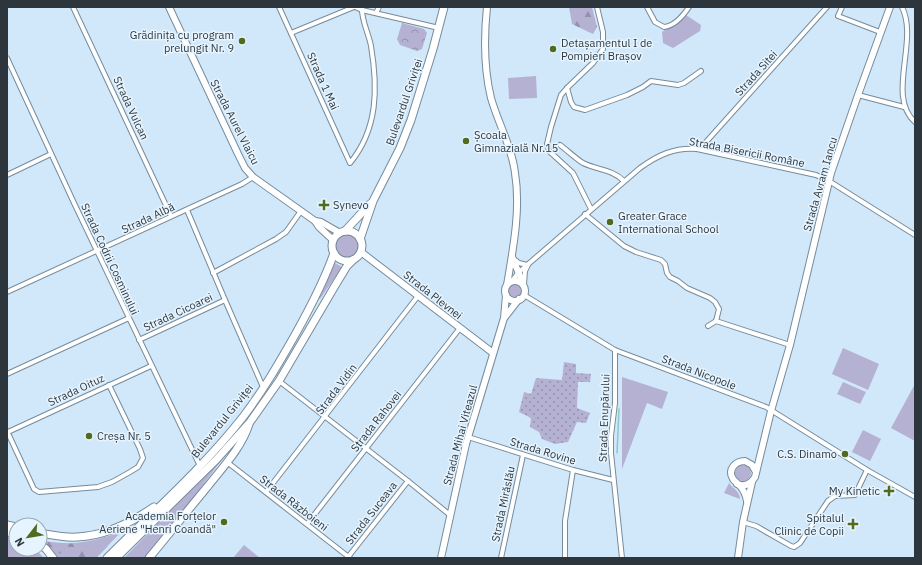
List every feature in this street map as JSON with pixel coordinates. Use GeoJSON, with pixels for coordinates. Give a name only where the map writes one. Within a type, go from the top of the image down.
{"type":"FeatureCollection","features":[{"type":"Feature","properties":{"kind":"main road","name":"Bulevardul Griviței"},"geometry":{"type":"LineString","coordinates":[[360,239],[373,200],[400,148],[411,120],[425,77],[444,7]]}},
{"type":"Feature","properties":{"kind":"main road","name":"Bulevardul Griviței"},"geometry":{"type":"LineString","coordinates":[[342,232],[373,200]]}},
{"type":"Feature","properties":{"kind":"main road"},"geometry":{"type":"LineString","coordinates":[[342,232],[354,233],[360,239],[362,246],[361,252],[358,257],[353,260],[344,261],[334,253],[332,247],[333,240],[342,232]]}},
{"type":"Feature","properties":{"kind":"main road","name":"Bulevardul Griviței"},"geometry":{"type":"LineString","coordinates":[[107,558],[200,466],[243,416],[264,388],[315,298],[327,274],[334,253]]}},
{"type":"Feature","properties":{"kind":"main road","name":"Bulevardul Griviței"},"geometry":{"type":"LineString","coordinates":[[116,558],[216,460],[250,422],[279,380],[347,266],[353,260]]}},
{"type":"Feature","properties":{"kind":"main road","name":"Bulevardul Griviței"},"geometry":{"type":"LineString","coordinates":[[149,558],[227,462],[247,430],[250,422]]}},
{"type":"Feature","properties":{"kind":"main road"},"geometry":{"type":"LineString","coordinates":[[48,534],[77,537],[97,534],[133,520],[172,494]]}},
{"type":"Feature","properties":{"kind":"street","name":"Strada Vulcan"},"geometry":{"type":"LineString","coordinates":[[75,7],[171,216]]}},
{"type":"Feature","properties":{"kind":"street","name":"Strada 1 Mai"},"geometry":{"type":"LineString","coordinates":[[279,7],[350,163],[364,143],[375,105],[375,84],[371,46],[362,8]]}},
{"type":"Feature","properties":{"kind":"street"},"geometry":{"type":"LineString","coordinates":[[291,33],[355,7],[362,8],[376,14],[439,28]]}},
{"type":"Feature","properties":{"kind":"street"},"geometry":{"type":"LineString","coordinates":[[376,14],[379,7]]}},
{"type":"Feature","properties":{"kind":"street"},"geometry":{"type":"LineString","coordinates":[[487,7],[486,52],[489,87],[512,158],[517,184],[512,258],[509,283],[506,290],[506,295],[512,300],[522,297],[525,271],[528,265],[519,264],[512,258]]}},
{"type":"Feature","properties":{"kind":"street"},"geometry":{"type":"LineString","coordinates":[[591,209],[572,173],[554,156],[548,148],[551,127],[559,100],[567,88],[599,56],[602,49],[603,32],[597,7]]}},
{"type":"Feature","properties":{"kind":"street"},"geometry":{"type":"LineString","coordinates":[[647,7],[655,22],[664,27],[669,27],[675,23],[689,7]]}},
{"type":"Feature","properties":{"kind":"street","name":"Strada Sitei"},"geometry":{"type":"LineString","coordinates":[[697,149],[706,142],[827,7]]}},
{"type":"Feature","properties":{"kind":"street"},"geometry":{"type":"LineString","coordinates":[[842,7],[838,16],[880,32]]}},
{"type":"Feature","properties":{"kind":"street","name":"Strada Avram Iancu"},"geometry":{"type":"LineString","coordinates":[[756,472],[771,411],[790,345],[829,181],[858,94],[890,7]]}},
{"type":"Feature","properties":{"kind":"street"},"geometry":{"type":"LineString","coordinates":[[902,7],[907,23],[908,35],[903,74],[904,107],[915,122]]}},
{"type":"Feature","properties":{"kind":"street","name":"Strada Aurel Vlaicu"},"geometry":{"type":"LineString","coordinates":[[170,8],[245,168],[253,177],[315,221],[319,227],[333,240]]}},
{"type":"Feature","properties":{"kind":"street","name":"Strada Codrii Cosminului"},"geometry":{"type":"LineString","coordinates":[[7,58],[97,252],[200,466]]}},
{"type":"Feature","properties":{"kind":"street"},"geometry":{"type":"LineString","coordinates":[[567,88],[574,107],[585,110],[627,95],[651,81],[678,85],[701,71]]}},
{"type":"Feature","properties":{"kind":"street"},"geometry":{"type":"LineString","coordinates":[[858,94],[904,107]]}},
{"type":"Feature","properties":{"kind":"street"},"geometry":{"type":"LineString","coordinates":[[560,144],[584,163],[618,175],[624,181]]}},
{"type":"Feature","properties":{"kind":"street","name":"Strada Bisericii Române"},"geometry":{"type":"LineString","coordinates":[[509,283],[519,272],[624,181],[644,165],[660,155],[676,149],[697,149],[816,175],[829,181],[915,235]]}},
{"type":"Feature","properties":{"kind":"street"},"geometry":{"type":"LineString","coordinates":[[7,175],[51,154]]}},
{"type":"Feature","properties":{"kind":"street","name":"Strada Albă"},"geometry":{"type":"LineString","coordinates":[[7,292],[97,252],[242,184],[253,177]]}},
{"type":"Feature","properties":{"kind":"street"},"geometry":{"type":"LineString","coordinates":[[186,210],[264,388]]}},
{"type":"Feature","properties":{"kind":"street"},"geometry":{"type":"LineString","coordinates":[[213,273],[276,239],[289,228],[301,211]]}},
{"type":"Feature","properties":{"kind":"street"},"geometry":{"type":"LineString","coordinates":[[585,214],[624,246],[636,252],[661,260],[665,264],[667,273],[670,277],[687,288],[716,302],[719,309],[716,321],[708,326]]}},
{"type":"Feature","properties":{"kind":"street","name":"Strada Aurel Vlaicu"},"geometry":{"type":"LineString","coordinates":[[315,221],[321,222],[342,232]]}},
{"type":"Feature","properties":{"kind":"street","name":"Strada Plevnei"},"geometry":{"type":"LineString","coordinates":[[361,252],[493,354]]}},
{"type":"Feature","properties":{"kind":"street"},"geometry":{"type":"LineString","coordinates":[[512,258],[519,272],[523,286]]}},
{"type":"Feature","properties":{"kind":"street"},"geometry":{"type":"LineString","coordinates":[[509,283],[517,281],[523,286]]}},
{"type":"Feature","properties":{"kind":"street","name":"Strada Mihai Viteazul"},"geometry":{"type":"LineString","coordinates":[[441,558],[468,437],[504,318],[506,295]]}},
{"type":"Feature","properties":{"kind":"street","name":"Strada Vidin"},"geometry":{"type":"LineString","coordinates":[[266,492],[326,417],[418,296]]}},
{"type":"Feature","properties":{"kind":"street","name":"Strada Mihai Viteazul"},"geometry":{"type":"LineString","coordinates":[[504,318],[517,300],[522,297]]}},
{"type":"Feature","properties":{"kind":"street","name":"Strada Nicopole"},"geometry":{"type":"LineString","coordinates":[[522,297],[615,350],[758,404],[867,470],[915,497]]}},
{"type":"Feature","properties":{"kind":"street","name":"Strada Cicoarei"},"geometry":{"type":"LineString","coordinates":[[139,340],[225,300]]}},
{"type":"Feature","properties":{"kind":"street"},"geometry":{"type":"LineString","coordinates":[[7,374],[129,318]]}},
{"type":"Feature","properties":{"kind":"street"},"geometry":{"type":"LineString","coordinates":[[716,321],[790,345]]}},
{"type":"Feature","properties":{"kind":"street","name":"Strada Rahovei"},"geometry":{"type":"LineString","coordinates":[[307,524],[460,328]]}},
{"type":"Feature","properties":{"kind":"street","name":"Strada Enupărului"},"geometry":{"type":"LineString","coordinates":[[615,350],[614,403],[611,442],[613,480],[622,558]]}},
{"type":"Feature","properties":{"kind":"street","name":"Strada Oituz"},"geometry":{"type":"LineString","coordinates":[[7,431],[151,366]]}},
{"type":"Feature","properties":{"kind":"street"},"geometry":{"type":"LineString","coordinates":[[279,380],[450,515]]}},
{"type":"Feature","properties":{"kind":"street"},"geometry":{"type":"LineString","coordinates":[[7,431],[34,489],[40,492],[90,489],[112,482],[138,467],[143,458],[109,385]]}},
{"type":"Feature","properties":{"kind":"street","name":"Strada Rovine"},"geometry":{"type":"LineString","coordinates":[[468,437],[573,470],[613,480]]}},
{"type":"Feature","properties":{"kind":"street"},"geometry":{"type":"LineString","coordinates":[[748,501],[744,492],[732,477],[732,469],[738,462],[755,458],[762,448]]}},
{"type":"Feature","properties":{"kind":"street","name":"Strada Mirăslău"},"geometry":{"type":"LineString","coordinates":[[501,558],[523,455]]}},
{"type":"Feature","properties":{"kind":"street"},"geometry":{"type":"LineString","coordinates":[[738,558],[743,522],[752,482],[756,472],[754,466],[747,461]]}},
{"type":"Feature","properties":{"kind":"street","name":"Strada Războieni"},"geometry":{"type":"LineString","coordinates":[[227,462],[349,558]]}},
{"type":"Feature","properties":{"kind":"street"},"geometry":{"type":"LineString","coordinates":[[565,558],[565,521],[573,470]]}},
{"type":"Feature","properties":{"kind":"street"},"geometry":{"type":"LineString","coordinates":[[743,522],[756,526],[791,546],[797,545],[800,543],[828,500],[835,496],[855,495],[867,470]]}},
{"type":"Feature","properties":{"kind":"street","name":"Strada Suceava"},"geometry":{"type":"LineString","coordinates":[[349,558],[408,481]]}},
{"type":"Feature","properties":{"kind":"street"},"geometry":{"type":"LineString","coordinates":[[737,484],[744,485],[752,482]]}},
{"type":"Feature","properties":{"kind":"green space"},"geometry":{"type":"Polygon","coordinates":[[[569,7],[592,7],[597,27],[593,34],[572,24],[569,7]]]}},
{"type":"Feature","properties":{"kind":"green space"},"geometry":{"type":"Polygon","coordinates":[[[686,15],[701,25],[700,31],[673,48],[663,43],[662,32],[686,15]]]}},
{"type":"Feature","properties":{"kind":"green space"},"geometry":{"type":"Polygon","coordinates":[[[402,23],[424,29],[427,33],[422,49],[417,51],[400,45],[397,39],[402,23]]]}},
{"type":"Feature","properties":{"kind":"green space"},"geometry":{"type":"Polygon","coordinates":[[[536,76],[537,98],[509,99],[508,78],[536,76]]]}},
{"type":"Feature","properties":{"kind":"green space"},"geometry":{"type":"Polygon","coordinates":[[[347,234],[355,238],[359,246],[355,254],[347,258],[339,254],[335,246],[339,238],[347,234]]]}},
{"type":"Feature","properties":{"kind":"green space"},"geometry":{"type":"Polygon","coordinates":[[[335,263],[342,267],[320,299],[318,298],[335,263]]]}},
{"type":"Feature","properties":{"kind":"green space"},"geometry":{"type":"Polygon","coordinates":[[[512,283],[518,283],[522,287],[522,293],[518,297],[512,297],[508,293],[508,287],[512,283]]]}},
{"type":"Feature","properties":{"kind":"green space"},"geometry":{"type":"Polygon","coordinates":[[[843,348],[879,364],[868,390],[832,374],[843,348]]]}},
{"type":"Feature","properties":{"kind":"green space"},"geometry":{"type":"Polygon","coordinates":[[[564,362],[576,364],[576,373],[591,374],[590,382],[578,382],[577,408],[590,413],[586,423],[577,422],[568,442],[555,444],[542,439],[539,432],[530,427],[531,418],[519,412],[524,392],[531,394],[536,378],[562,380],[564,362]]]}},
{"type":"Feature","properties":{"kind":"green space"},"geometry":{"type":"Polygon","coordinates":[[[622,377],[668,392],[662,409],[647,403],[622,469],[622,377]]]}},
{"type":"Feature","properties":{"kind":"green space"},"geometry":{"type":"Polygon","coordinates":[[[843,382],[866,392],[860,404],[837,394],[843,382]]]}},
{"type":"Feature","properties":{"kind":"green space"},"geometry":{"type":"Polygon","coordinates":[[[915,384],[915,441],[891,428],[915,384]]]}},
{"type":"Feature","properties":{"kind":"green space"},"geometry":{"type":"Polygon","coordinates":[[[863,430],[881,439],[870,461],[852,452],[863,430]]]}},
{"type":"Feature","properties":{"kind":"green space"},"geometry":{"type":"Polygon","coordinates":[[[222,458],[148,558],[124,558],[222,458]]]}},
{"type":"Feature","properties":{"kind":"green space"},"geometry":{"type":"Polygon","coordinates":[[[743,465],[750,470],[751,473],[746,480],[743,481],[736,476],[735,473],[740,466],[743,465]]]}},
{"type":"Feature","properties":{"kind":"green space"},"geometry":{"type":"Polygon","coordinates":[[[729,483],[738,492],[740,499],[724,493],[729,483]]]}},
{"type":"Feature","properties":{"kind":"green space"},"geometry":{"type":"Polygon","coordinates":[[[122,531],[96,558],[56,558],[48,547],[48,541],[75,543],[102,538],[122,531]]]}},
{"type":"Feature","properties":{"kind":"green space"},"geometry":{"type":"Polygon","coordinates":[[[7,536],[8,557],[44,558],[7,558],[7,536]]]}},
{"type":"Feature","properties":{"kind":"green space"},"geometry":{"type":"Polygon","coordinates":[[[48,542],[61,544],[83,543],[88,549],[108,546],[96,558],[78,558],[61,553],[54,555],[48,549],[48,542]]]}},
{"type":"Feature","properties":{"kind":"green space"},"geometry":{"type":"Polygon","coordinates":[[[244,545],[260,558],[233,558],[244,545]]]}},
{"type":"Feature","properties":{"kind":"waterway"},"geometry":{"type":"LineString","coordinates":[[617,453],[619,409]]}},
{"type":"Feature","properties":{"kind":"place","name":"Grădinița cu program prelungit Nr. 9"},"geometry":{"type":"Point","coordinates":[242,41]}},
{"type":"Feature","properties":{"kind":"place","name":"Detașamentul I de Pompieri Brașov"},"geometry":{"type":"Point","coordinates":[553,49]}},
{"type":"Feature","properties":{"kind":"place","name":"Școala Gimnazială Nr.15"},"geometry":{"type":"Point","coordinates":[466,141]}},
{"type":"Feature","properties":{"kind":"place","name":"Synevo"},"geometry":{"type":"Point","coordinates":[324,205]}},
{"type":"Feature","properties":{"kind":"place","name":"Greater Grace International School"},"geometry":{"type":"Point","coordinates":[610,222]}},
{"type":"Feature","properties":{"kind":"place","name":"Creșa Nr. 5"},"geometry":{"type":"Point","coordinates":[89,436]}},
{"type":"Feature","properties":{"kind":"place","name":"C.S. Dinamo"},"geometry":{"type":"Point","coordinates":[845,454]}},
{"type":"Feature","properties":{"kind":"place","name":"My Kinetic"},"geometry":{"type":"Point","coordinates":[889,491]}},
{"type":"Feature","properties":{"kind":"place","name":"Academia Forțelor Aeriene \"Henri Coandă\""},"geometry":{"type":"Point","coordinates":[224,522]}},
{"type":"Feature","properties":{"kind":"place","name":"Spitalul Clinic de Copii"},"geometry":{"type":"Point","coordinates":[853,524]}}]}
